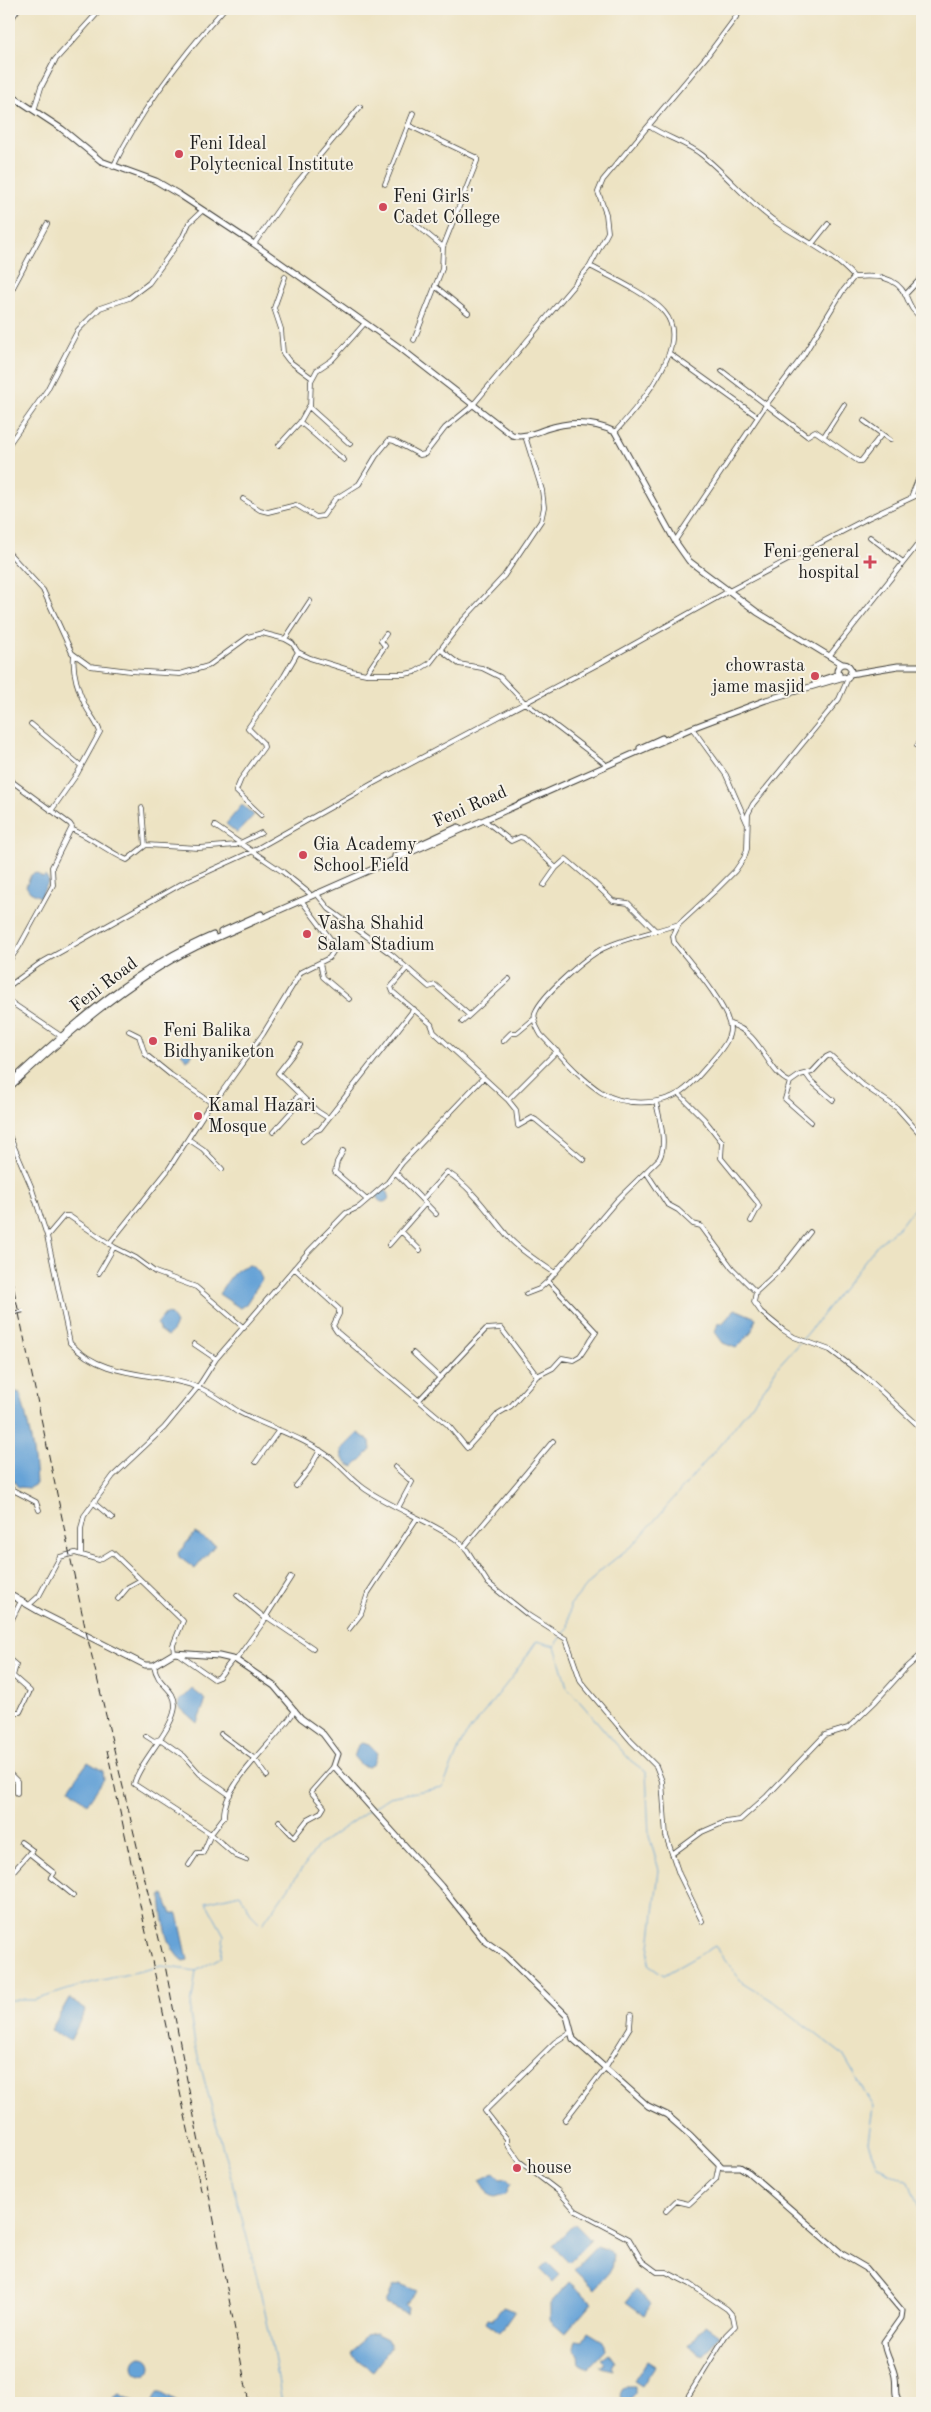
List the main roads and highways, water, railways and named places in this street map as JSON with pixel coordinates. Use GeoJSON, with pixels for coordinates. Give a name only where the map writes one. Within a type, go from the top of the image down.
{"type":"FeatureCollection","features":[{"type":"Feature","properties":{"kind":"main road"},"geometry":{"type":"LineString","coordinates":[[9,94],[62,129],[89,154],[113,166],[156,181],[254,244],[365,323],[512,435],[525,436],[561,424],[577,422],[602,426],[615,432],[675,541],[689,561],[757,612],[842,664],[849,666],[847,674]]}},
{"type":"Feature","properties":{"kind":"main road"},"geometry":{"type":"LineString","coordinates":[[842,664],[838,668],[847,674]]}},
{"type":"Feature","properties":{"kind":"main road","name":"Feni Road"},"geometry":{"type":"LineString","coordinates":[[9,1084],[61,1036],[156,963],[196,942],[713,716],[847,674],[897,664],[922,664]]}},
{"type":"Feature","properties":{"kind":"main road"},"geometry":{"type":"LineString","coordinates":[[9,1088],[98,1011],[149,972],[209,940],[692,728],[766,700],[847,674]]}},
{"type":"Feature","properties":{"kind":"main road"},"geometry":{"type":"LineString","coordinates":[[9,1594],[126,1657],[145,1665],[154,1665],[176,1653],[235,1659],[274,1686],[295,1710],[332,1745],[338,1754],[334,1766],[441,1886],[485,1942],[505,1955],[566,2016],[570,2024],[569,2033],[573,2039],[648,2106],[662,2112],[673,2120],[719,2164],[725,2168],[740,2167],[748,2172],[842,2254],[866,2268],[900,2307],[903,2314],[884,2342],[885,2354],[895,2377],[896,2397],[900,2403]]}},
{"type":"Feature","properties":{"kind":"water"},"geometry":{"type":"Polygon","coordinates":[[[242,805],[254,815],[237,833],[226,824],[242,805]]]}},
{"type":"Feature","properties":{"kind":"water"},"geometry":{"type":"Polygon","coordinates":[[[36,873],[43,878],[45,876],[49,881],[40,897],[30,892],[26,886],[31,875],[36,873]]]}},
{"type":"Feature","properties":{"kind":"water"},"geometry":{"type":"Polygon","coordinates":[[[188,1042],[196,1046],[190,1058],[186,1060],[181,1052],[188,1042]]]}},
{"type":"Feature","properties":{"kind":"water"},"geometry":{"type":"Polygon","coordinates":[[[383,1190],[389,1196],[383,1202],[377,1196],[383,1190]]]}},
{"type":"Feature","properties":{"kind":"water"},"geometry":{"type":"Polygon","coordinates":[[[250,1265],[258,1271],[262,1279],[246,1304],[240,1308],[219,1294],[236,1272],[244,1266],[250,1265]]]}},
{"type":"Feature","properties":{"kind":"water"},"geometry":{"type":"Polygon","coordinates":[[[735,1309],[756,1318],[751,1333],[736,1348],[723,1343],[715,1332],[718,1323],[722,1324],[735,1309]]]}},
{"type":"Feature","properties":{"kind":"water"},"geometry":{"type":"Polygon","coordinates":[[[165,1314],[171,1315],[176,1324],[167,1336],[160,1331],[157,1324],[165,1314]]]}},
{"type":"Feature","properties":{"kind":"water"},"geometry":{"type":"Polygon","coordinates":[[[9,1390],[20,1393],[33,1449],[36,1484],[29,1488],[18,1487],[9,1475],[9,1390]]]}},
{"type":"Feature","properties":{"kind":"water"},"geometry":{"type":"Polygon","coordinates":[[[358,1433],[370,1441],[371,1450],[354,1467],[344,1461],[341,1450],[358,1433]]]}},
{"type":"Feature","properties":{"kind":"water"},"geometry":{"type":"Polygon","coordinates":[[[195,1533],[215,1545],[195,1569],[179,1557],[178,1553],[195,1533]]]}},
{"type":"Feature","properties":{"kind":"water"},"geometry":{"type":"Polygon","coordinates":[[[192,1689],[206,1700],[197,1723],[179,1707],[180,1701],[192,1689]]]}},
{"type":"Feature","properties":{"kind":"water"},"geometry":{"type":"Polygon","coordinates":[[[362,1743],[369,1745],[377,1753],[373,1764],[368,1767],[361,1765],[354,1757],[358,1745],[362,1743]]]}},
{"type":"Feature","properties":{"kind":"water"},"geometry":{"type":"Polygon","coordinates":[[[88,1762],[103,1771],[104,1779],[87,1804],[69,1788],[88,1762]]]}},
{"type":"Feature","properties":{"kind":"water"},"geometry":{"type":"Polygon","coordinates":[[[164,1895],[172,1914],[178,1914],[188,1960],[183,1961],[177,1956],[169,1941],[164,1923],[161,1897],[164,1895]]]}},
{"type":"Feature","properties":{"kind":"water"},"geometry":{"type":"Polygon","coordinates":[[[69,1998],[86,2009],[70,2041],[51,2030],[69,1998]]]}},
{"type":"Feature","properties":{"kind":"water"},"geometry":{"type":"Polygon","coordinates":[[[494,2173],[500,2179],[506,2178],[511,2183],[506,2194],[495,2197],[490,2195],[480,2180],[494,2173]]]}},
{"type":"Feature","properties":{"kind":"water"},"geometry":{"type":"Polygon","coordinates":[[[575,2224],[591,2240],[569,2262],[553,2246],[575,2224]]]}},
{"type":"Feature","properties":{"kind":"water"},"geometry":{"type":"Polygon","coordinates":[[[596,2247],[613,2254],[611,2270],[594,2289],[574,2270],[596,2247]]]}},
{"type":"Feature","properties":{"kind":"water"},"geometry":{"type":"Polygon","coordinates":[[[547,2262],[560,2275],[553,2282],[540,2269],[547,2262]]]}},
{"type":"Feature","properties":{"kind":"water"},"geometry":{"type":"Polygon","coordinates":[[[569,2282],[592,2302],[565,2333],[550,2320],[550,2304],[569,2282]]]}},
{"type":"Feature","properties":{"kind":"water"},"geometry":{"type":"Polygon","coordinates":[[[400,2284],[417,2291],[405,2305],[408,2308],[407,2314],[386,2304],[393,2286],[400,2284]]]}},
{"type":"Feature","properties":{"kind":"water"},"geometry":{"type":"Polygon","coordinates":[[[635,2290],[652,2304],[644,2315],[626,2302],[635,2290]]]}},
{"type":"Feature","properties":{"kind":"water"},"geometry":{"type":"Polygon","coordinates":[[[503,2307],[515,2311],[500,2332],[486,2322],[488,2318],[493,2319],[503,2307]]]}},
{"type":"Feature","properties":{"kind":"water"},"geometry":{"type":"Polygon","coordinates":[[[705,2325],[719,2335],[704,2356],[689,2346],[705,2325]]]}},
{"type":"Feature","properties":{"kind":"water"},"geometry":{"type":"Polygon","coordinates":[[[588,2332],[603,2341],[605,2350],[588,2368],[580,2364],[579,2355],[574,2348],[576,2340],[583,2341],[588,2332]]]}},
{"type":"Feature","properties":{"kind":"water"},"geometry":{"type":"Polygon","coordinates":[[[375,2333],[387,2339],[391,2347],[373,2371],[351,2355],[365,2335],[375,2333]]]}},
{"type":"Feature","properties":{"kind":"water"},"geometry":{"type":"Polygon","coordinates":[[[609,2353],[615,2361],[612,2366],[614,2370],[600,2367],[605,2363],[601,2359],[609,2353]]]}},
{"type":"Feature","properties":{"kind":"water"},"geometry":{"type":"Polygon","coordinates":[[[142,2357],[148,2360],[151,2366],[148,2372],[142,2375],[136,2372],[133,2366],[136,2360],[142,2357]]]}},
{"type":"Feature","properties":{"kind":"water"},"geometry":{"type":"Polygon","coordinates":[[[647,2361],[655,2366],[642,2386],[634,2381],[647,2361]]]}},
{"type":"Feature","properties":{"kind":"water"},"geometry":{"type":"Polygon","coordinates":[[[625,2387],[635,2387],[635,2395],[629,2401],[622,2401],[620,2394],[625,2387]]]}},
{"type":"Feature","properties":{"kind":"water"},"geometry":{"type":"Polygon","coordinates":[[[157,2393],[161,2393],[179,2403],[152,2403],[157,2393]]]}},
{"type":"Feature","properties":{"kind":"water"},"geometry":{"type":"Polygon","coordinates":[[[120,2394],[137,2403],[110,2403],[120,2394]]]}},
{"type":"Feature","properties":{"kind":"waterway"},"geometry":{"type":"LineString","coordinates":[[555,1646],[568,1628],[570,1605],[600,1571],[635,1543],[725,1439],[766,1386],[778,1366],[808,1333],[877,1245],[900,1226],[922,1197]]}},
{"type":"Feature","properties":{"kind":"waterway"},"geometry":{"type":"LineString","coordinates":[[374,1807],[389,1797],[443,1787],[463,1739],[512,1677],[537,1641],[555,1646],[567,1687],[630,1760],[646,1772],[649,1836],[659,1870],[648,1964],[664,1975],[715,1946],[742,1982],[776,2003],[843,2055],[873,2106],[868,2142],[876,2165],[909,2182],[922,2215]]}},
{"type":"Feature","properties":{"kind":"waterway"},"geometry":{"type":"LineString","coordinates":[[9,2000],[35,2000],[86,1984],[162,1966],[196,1971],[221,1957],[224,1935],[206,1902],[240,1894],[252,1915],[262,1925],[318,1846],[370,1809]]}},
{"type":"Feature","properties":{"kind":"waterway"},"geometry":{"type":"LineString","coordinates":[[196,1971],[190,2014],[195,2044],[265,2312],[282,2403]]}},
{"type":"Feature","properties":{"kind":"railway"},"geometry":{"type":"LineString","coordinates":[[9,1266],[85,1627],[164,1960],[249,2403]]}},
{"type":"Feature","properties":{"kind":"railway"},"geometry":{"type":"LineString","coordinates":[[107,1750],[202,2195]]}},
{"type":"Feature","properties":{"kind":"place","name":"Feni Ideal Polytecnical Institute"},"geometry":{"type":"Point","coordinates":[179,154]}},
{"type":"Feature","properties":{"kind":"place","name":"Feni Girls' Cadet College"},"geometry":{"type":"Point","coordinates":[383,207]}},
{"type":"Feature","properties":{"kind":"place","name":"Feni general hospital"},"geometry":{"type":"Point","coordinates":[870,562]}},
{"type":"Feature","properties":{"kind":"place","name":"chowrasta jame masjid"},"geometry":{"type":"Point","coordinates":[815,676]}},
{"type":"Feature","properties":{"kind":"place","name":"Gia Academy School Field"},"geometry":{"type":"Point","coordinates":[303,855]}},
{"type":"Feature","properties":{"kind":"place","name":"Vasha Shahid Salam Stadium"},"geometry":{"type":"Point","coordinates":[307,934]}},
{"type":"Feature","properties":{"kind":"place","name":"Feni Balika Bidhyaniketon"},"geometry":{"type":"Point","coordinates":[153,1041]}},
{"type":"Feature","properties":{"kind":"place","name":"Kamal Hazari Mosque"},"geometry":{"type":"Point","coordinates":[198,1116]}},
{"type":"Feature","properties":{"kind":"place","name":"house"},"geometry":{"type":"Point","coordinates":[517,2168]}}]}
